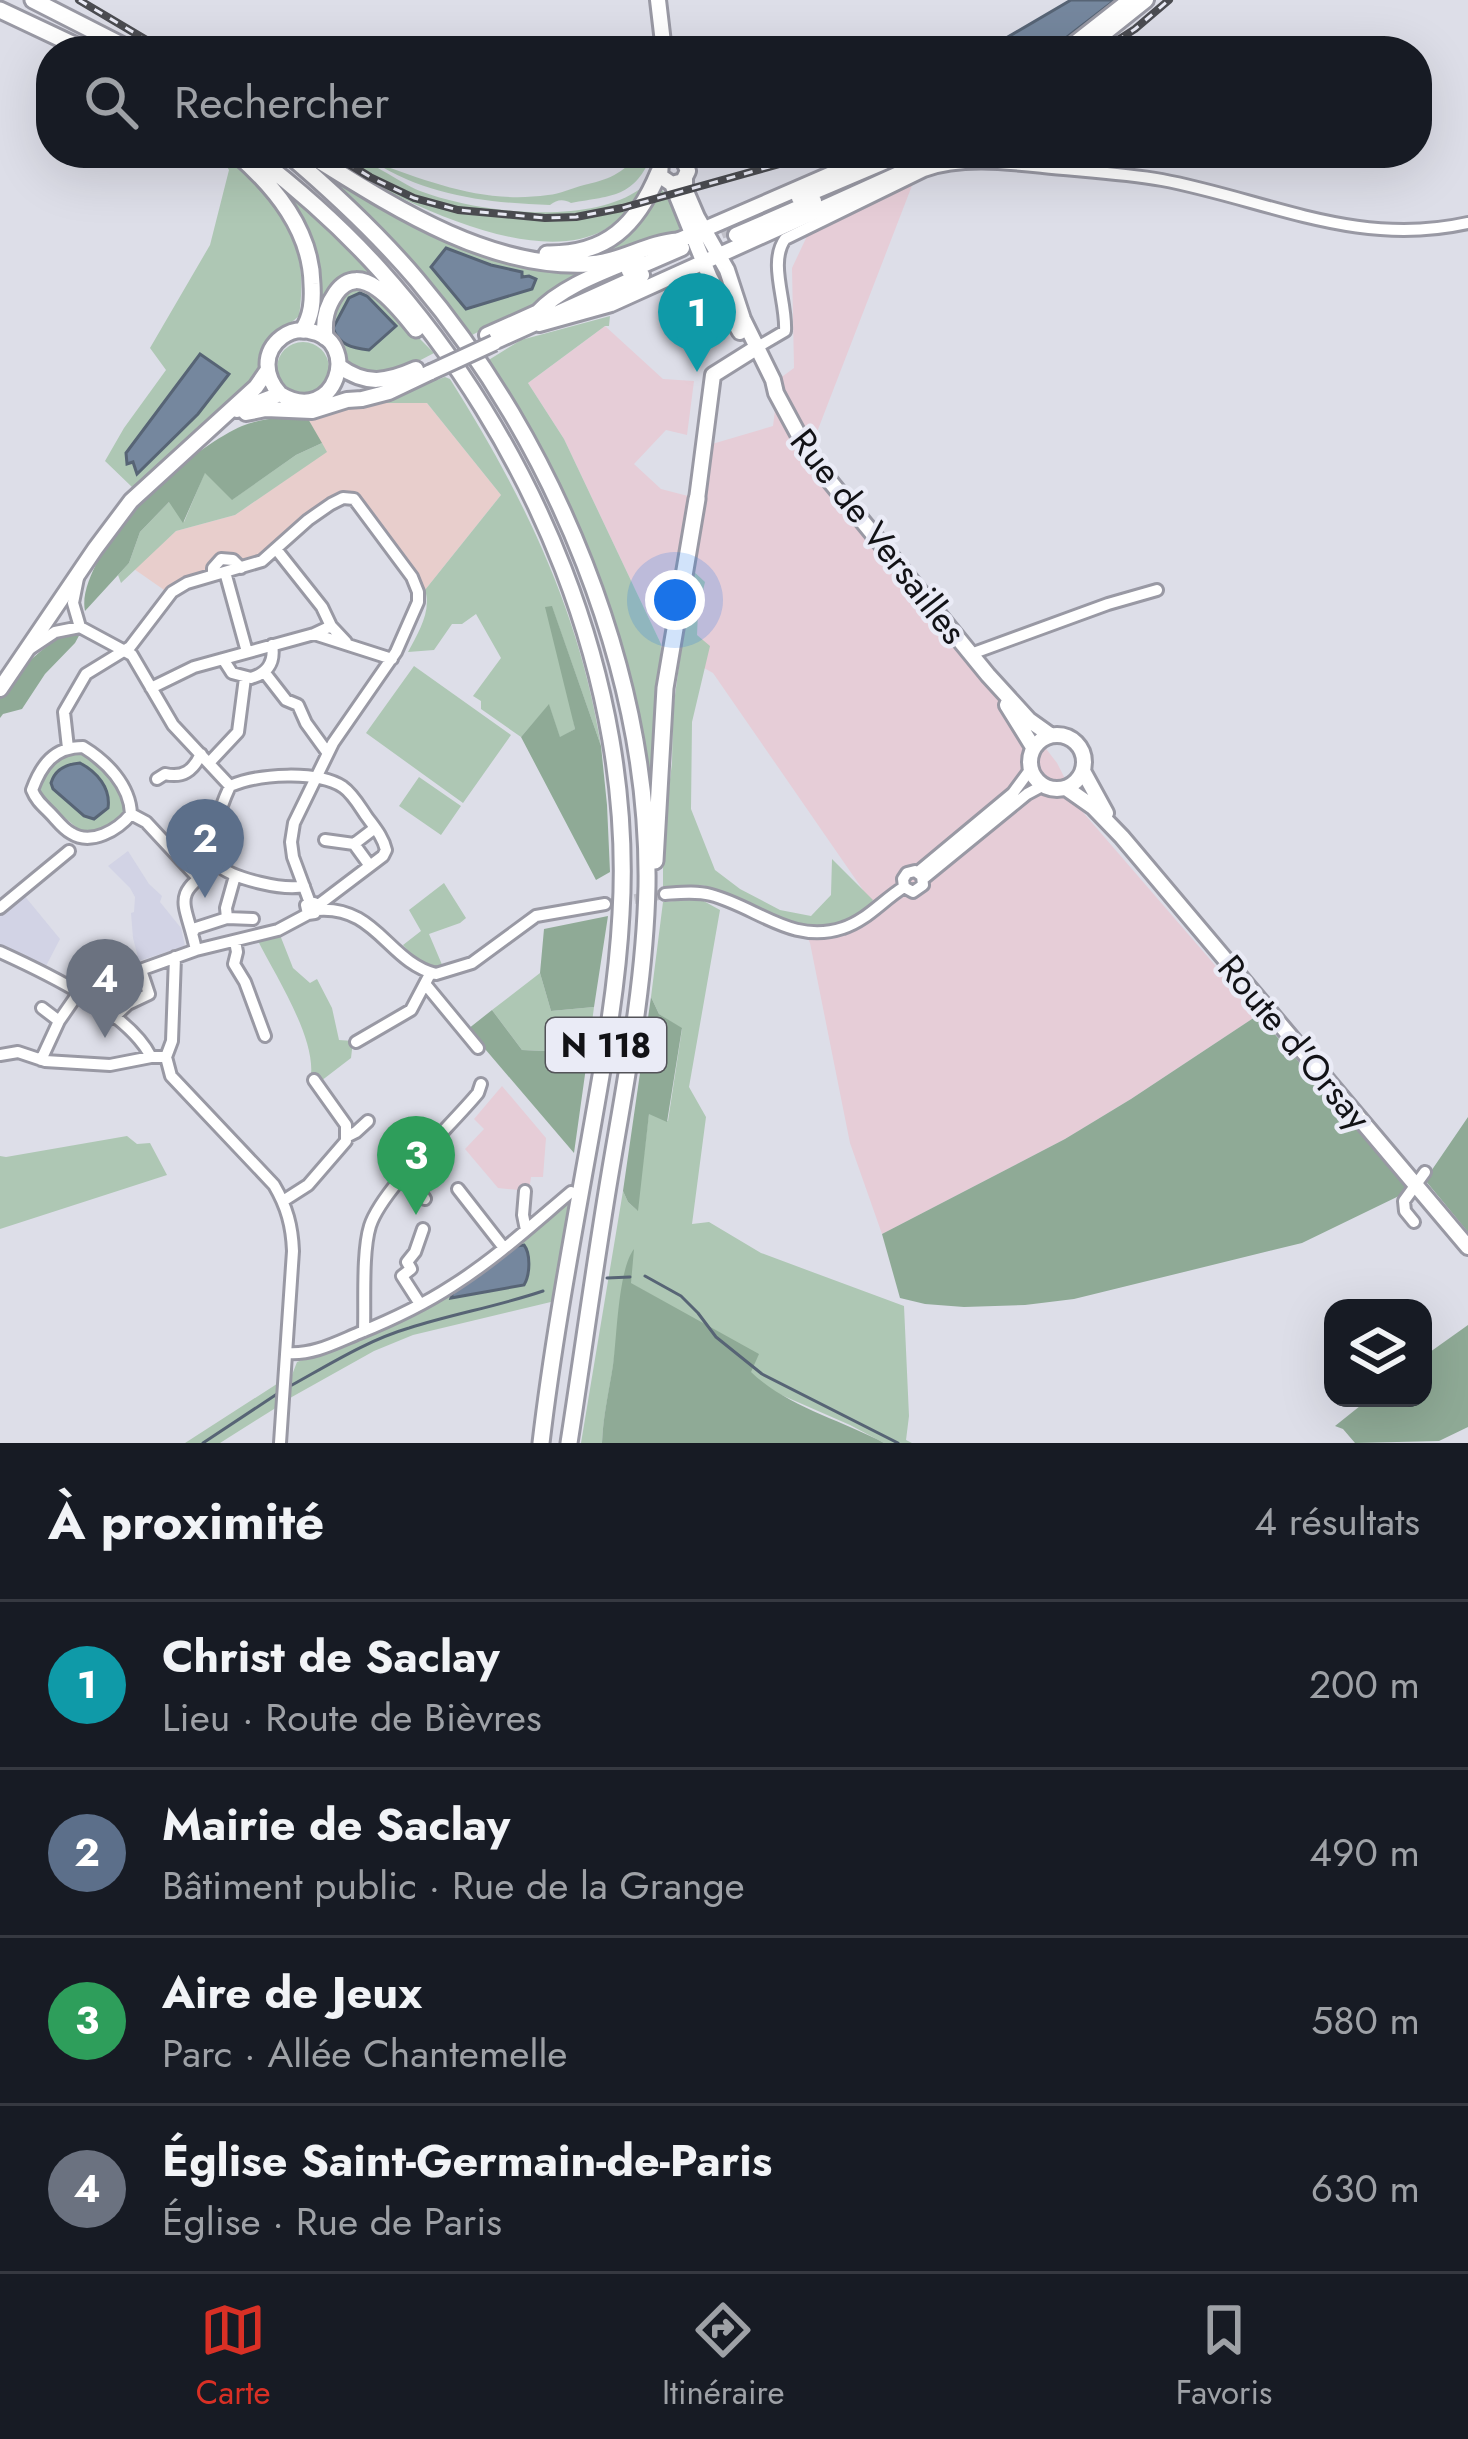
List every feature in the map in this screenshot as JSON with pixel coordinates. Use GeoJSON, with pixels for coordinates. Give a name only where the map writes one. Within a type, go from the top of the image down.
{"type":"FeatureCollection","features":[{"type":"Feature","properties":{"kind":"highway"},"geometry":{"type":"LineString","coordinates":[[33,0],[104,36]]}},
{"type":"Feature","properties":{"kind":"highway"},"geometry":{"type":"LineString","coordinates":[[0,10],[55,36]]}},
{"type":"Feature","properties":{"kind":"highway"},"geometry":{"type":"LineString","coordinates":[[251,168],[290,213],[306,248],[313,290],[311,314],[303,330]]}},
{"type":"Feature","properties":{"kind":"highway","name":"N 118"},"geometry":{"type":"LineString","coordinates":[[269,168],[361,249],[401,294],[459,374],[522,480],[573,601],[605,710],[621,828],[621,913],[614,991],[541,1443]]}},
{"type":"Feature","properties":{"kind":"highway","name":"N 118"},"geometry":{"type":"LineString","coordinates":[[304,168],[343,201],[433,299],[494,385],[551,488],[593,590],[629,714],[644,803],[646,904],[636,1010],[569,1443]]}},
{"type":"Feature","properties":{"kind":"highway"},"geometry":{"type":"LineString","coordinates":[[332,168],[411,216],[466,242],[523,256],[578,264],[615,260],[666,242],[688,242]]}},
{"type":"Feature","properties":{"kind":"highway"},"geometry":{"type":"LineString","coordinates":[[455,236],[543,253],[590,248],[633,220],[665,168]]}},
{"type":"Feature","properties":{"kind":"highway"},"geometry":{"type":"LineString","coordinates":[[325,337],[323,322],[339,287],[353,279],[363,280],[388,299],[459,374]]}},
{"type":"Feature","properties":{"kind":"highway"},"geometry":{"type":"LineString","coordinates":[[646,904],[653,889],[665,688],[697,496]]}},
{"type":"Feature","properties":{"kind":"main road"},"geometry":{"type":"LineString","coordinates":[[658,0],[662,36]]}},
{"type":"Feature","properties":{"kind":"main road"},"geometry":{"type":"LineString","coordinates":[[1084,36],[1130,0]]}},
{"type":"Feature","properties":{"kind":"main road"},"geometry":{"type":"LineString","coordinates":[[1101,36],[1146,0]]}},
{"type":"Feature","properties":{"kind":"main road"},"geometry":{"type":"LineString","coordinates":[[666,168],[662,179],[679,181],[685,189],[688,242]]}},
{"type":"Feature","properties":{"kind":"main road"},"geometry":{"type":"LineString","coordinates":[[679,181],[688,168]]}},
{"type":"Feature","properties":{"kind":"main road"},"geometry":{"type":"LineString","coordinates":[[538,318],[546,303],[584,282],[688,242],[848,168]]}},
{"type":"Feature","properties":{"kind":"main road"},"geometry":{"type":"LineString","coordinates":[[872,168],[735,231],[889,168]]}},
{"type":"Feature","properties":{"kind":"main road"},"geometry":{"type":"LineString","coordinates":[[339,365],[355,376],[380,381],[428,368],[538,318],[611,304],[912,168]]}},
{"type":"Feature","properties":{"kind":"main road","name":"Rue de Versailles"},"geometry":{"type":"LineString","coordinates":[[688,242],[718,255],[767,384],[830,484],[988,675],[1050,735]]}},
{"type":"Feature","properties":{"kind":"main road","name":"Rue de Versailles"},"geometry":{"type":"LineString","coordinates":[[688,242],[753,349]]}},
{"type":"Feature","properties":{"kind":"main road"},"geometry":{"type":"LineString","coordinates":[[303,330],[325,337],[339,365],[328,392],[304,402],[280,394],[267,371],[280,338],[303,330]]}},
{"type":"Feature","properties":{"kind":"main road"},"geometry":{"type":"LineString","coordinates":[[697,496],[713,375],[753,349]]}},
{"type":"Feature","properties":{"kind":"main road"},"geometry":{"type":"LineString","coordinates":[[178,456],[244,414],[266,409],[312,411],[378,395],[428,368]]}},
{"type":"Feature","properties":{"kind":"main road"},"geometry":{"type":"LineString","coordinates":[[0,689],[131,501],[256,387],[267,371]]}},
{"type":"Feature","properties":{"kind":"main road"},"geometry":{"type":"LineString","coordinates":[[328,392],[375,391],[411,381]]}},
{"type":"Feature","properties":{"kind":"main road"},"geometry":{"type":"LineString","coordinates":[[208,428],[242,407],[280,394]]}},
{"type":"Feature","properties":{"kind":"main road","name":"Rue de Versailles"},"geometry":{"type":"LineString","coordinates":[[988,675],[1034,747]]}},
{"type":"Feature","properties":{"kind":"main road"},"geometry":{"type":"LineString","coordinates":[[1050,735],[1077,743],[1084,757],[1079,778],[1066,788],[1042,786],[1030,770],[1034,747],[1050,735]]}},
{"type":"Feature","properties":{"kind":"main road","name":"Route d'Orsay"},"geometry":{"type":"LineString","coordinates":[[1083,771],[1122,837]]}},
{"type":"Feature","properties":{"kind":"main road","name":"Route d'Orsay"},"geometry":{"type":"LineString","coordinates":[[1066,788],[1122,837],[1420,1178],[1468,1247]]}},
{"type":"Feature","properties":{"kind":"street"},"geometry":{"type":"LineString","coordinates":[[753,349],[785,331],[777,255],[785,239],[935,168]]}},
{"type":"Feature","properties":{"kind":"street"},"geometry":{"type":"LineString","coordinates":[[1032,168],[1160,180],[1382,232],[1468,223]]}},
{"type":"Feature","properties":{"kind":"street"},"geometry":{"type":"LineString","coordinates":[[68,748],[65,708],[89,671],[125,650],[172,592],[262,560],[331,504],[354,499],[418,592],[416,611],[392,659],[327,752],[295,820],[291,842],[313,908]]}},
{"type":"Feature","properties":{"kind":"street"},"geometry":{"type":"LineString","coordinates":[[276,549],[346,642]]}},
{"type":"Feature","properties":{"kind":"street"},"geometry":{"type":"LineString","coordinates":[[219,574],[247,652]]}},
{"type":"Feature","properties":{"kind":"street"},"geometry":{"type":"LineString","coordinates":[[78,575],[73,604],[80,627]]}},
{"type":"Feature","properties":{"kind":"street"},"geometry":{"type":"LineString","coordinates":[[971,654],[1157,590]]}},
{"type":"Feature","properties":{"kind":"street"},"geometry":{"type":"LineString","coordinates":[[29,650],[72,626],[125,650],[136,659],[176,729],[230,785]]}},
{"type":"Feature","properties":{"kind":"street"},"geometry":{"type":"LineString","coordinates":[[152,688],[194,667],[331,626]]}},
{"type":"Feature","properties":{"kind":"street"},"geometry":{"type":"LineString","coordinates":[[314,634],[392,659]]}},
{"type":"Feature","properties":{"kind":"street"},"geometry":{"type":"LineString","coordinates":[[223,659],[232,673],[245,678],[265,673],[272,662],[272,645]]}},
{"type":"Feature","properties":{"kind":"street"},"geometry":{"type":"LineString","coordinates":[[265,673],[286,700],[298,705],[327,752]]}},
{"type":"Feature","properties":{"kind":"street"},"geometry":{"type":"LineString","coordinates":[[157,779],[165,774],[178,777],[238,732],[245,678]]}},
{"type":"Feature","properties":{"kind":"street"},"geometry":{"type":"LineString","coordinates":[[83,747],[106,765],[126,791],[131,814],[108,832],[78,837],[35,798],[32,787],[49,758],[68,748],[83,747]]}},
{"type":"Feature","properties":{"kind":"street"},"geometry":{"type":"LineString","coordinates":[[665,894],[710,894],[788,929],[820,933],[859,922],[904,886],[909,891],[921,887],[921,876],[1013,793],[1030,770]]}},
{"type":"Feature","properties":{"kind":"street"},"geometry":{"type":"LineString","coordinates":[[40,1060],[80,992],[196,950],[278,930],[386,850],[346,789],[314,778],[253,778],[230,785]]}},
{"type":"Feature","properties":{"kind":"street"},"geometry":{"type":"LineString","coordinates":[[230,785],[214,846],[218,865],[235,876],[287,888],[304,886]]}},
{"type":"Feature","properties":{"kind":"street"},"geometry":{"type":"LineString","coordinates":[[921,876],[1042,786]]}},
{"type":"Feature","properties":{"kind":"street"},"geometry":{"type":"LineString","coordinates":[[131,814],[151,826],[198,878]]}},
{"type":"Feature","properties":{"kind":"street"},"geometry":{"type":"LineString","coordinates":[[325,840],[354,844],[375,828]]}},
{"type":"Feature","properties":{"kind":"street"},"geometry":{"type":"LineString","coordinates":[[354,844],[370,866]]}},
{"type":"Feature","properties":{"kind":"street"},"geometry":{"type":"LineString","coordinates":[[0,908],[69,851]]}},
{"type":"Feature","properties":{"kind":"street"},"geometry":{"type":"LineString","coordinates":[[196,950],[183,898],[189,886],[218,865]]}},
{"type":"Feature","properties":{"kind":"street"},"geometry":{"type":"LineString","coordinates":[[227,918],[235,876]]}},
{"type":"Feature","properties":{"kind":"street"},"geometry":{"type":"LineString","coordinates":[[356,1042],[408,1013],[428,979],[472,963],[536,916],[605,904]]}},
{"type":"Feature","properties":{"kind":"street"},"geometry":{"type":"LineString","coordinates":[[313,908],[338,909],[376,931],[428,979],[478,1048]]}},
{"type":"Feature","properties":{"kind":"street"},"geometry":{"type":"LineString","coordinates":[[193,932],[227,918],[254,919]]}},
{"type":"Feature","properties":{"kind":"street"},"geometry":{"type":"LineString","coordinates":[[235,941],[234,964],[265,1036]]}},
{"type":"Feature","properties":{"kind":"street"},"geometry":{"type":"LineString","coordinates":[[0,952],[80,992],[144,1043],[151,1057]]}},
{"type":"Feature","properties":{"kind":"street"},"geometry":{"type":"LineString","coordinates":[[175,957],[172,1041],[166,1058],[171,1076],[274,1185],[292,1224],[280,1443]]}},
{"type":"Feature","properties":{"kind":"street"},"geometry":{"type":"LineString","coordinates":[[141,970],[149,994]]}},
{"type":"Feature","properties":{"kind":"street"},"geometry":{"type":"LineString","coordinates":[[113,1018],[149,994],[174,991]]}},
{"type":"Feature","properties":{"kind":"street"},"geometry":{"type":"LineString","coordinates":[[42,1008],[59,1021]]}},
{"type":"Feature","properties":{"kind":"street"},"geometry":{"type":"LineString","coordinates":[[0,1055],[18,1052],[40,1060],[99,1065],[166,1058]]}},
{"type":"Feature","properties":{"kind":"street"},"geometry":{"type":"LineString","coordinates":[[284,1201],[308,1185],[346,1141],[344,1121],[314,1080]]}},
{"type":"Feature","properties":{"kind":"street"},"geometry":{"type":"LineString","coordinates":[[364,1331],[370,1227],[382,1202],[478,1094],[481,1084]]}},
{"type":"Feature","properties":{"kind":"street"},"geometry":{"type":"LineString","coordinates":[[347,1136],[368,1121]]}},
{"type":"Feature","properties":{"kind":"street"},"geometry":{"type":"LineString","coordinates":[[1414,1222],[1404,1204],[1420,1178]]}},
{"type":"Feature","properties":{"kind":"street"},"geometry":{"type":"LineString","coordinates":[[402,1179],[424,1199]]}},
{"type":"Feature","properties":{"kind":"street"},"geometry":{"type":"LineString","coordinates":[[458,1189],[504,1248]]}},
{"type":"Feature","properties":{"kind":"street"},"geometry":{"type":"LineString","coordinates":[[525,1191],[526,1230]]}},
{"type":"Feature","properties":{"kind":"street"},"geometry":{"type":"LineString","coordinates":[[287,1353],[302,1354],[364,1331],[451,1287],[572,1192]]}},
{"type":"Feature","properties":{"kind":"street"},"geometry":{"type":"LineString","coordinates":[[420,1304],[402,1276],[411,1269],[406,1262],[423,1229]]}},
{"type":"Feature","properties":{"kind":"shaded area"},"geometry":{"type":"Polygon","coordinates":[[[1071,0],[1115,0],[1068,36],[1010,36],[1071,0]]]}},
{"type":"Feature","properties":{"kind":"shaded area"},"geometry":{"type":"Polygon","coordinates":[[[913,183],[812,445],[1057,763],[1081,810],[1258,1015],[1065,1139],[882,1234],[850,1143],[810,943],[802,926],[863,890],[713,673],[661,644],[564,439],[528,383],[605,326],[663,379],[694,381],[687,435],[666,430],[634,464],[661,489],[688,496],[695,449],[773,426],[779,379],[794,368],[792,268],[808,234],[913,183]]]}},
{"type":"Feature","properties":{"kind":"shaded area"},"geometry":{"type":"Polygon","coordinates":[[[446,248],[522,272],[522,277],[536,279],[532,289],[466,309],[431,267],[446,248]]]}},
{"type":"Feature","properties":{"kind":"shaded area"},"geometry":{"type":"Polygon","coordinates":[[[360,293],[396,326],[369,350],[347,345],[333,328],[349,298],[360,293]]]}},
{"type":"Feature","properties":{"kind":"shaded area"},"geometry":{"type":"Polygon","coordinates":[[[200,354],[229,374],[198,414],[137,474],[133,462],[127,464],[126,453],[200,354]]]}},
{"type":"Feature","properties":{"kind":"shaded area"},"geometry":{"type":"Polygon","coordinates":[[[373,403],[427,403],[501,495],[425,590],[362,498],[349,493],[255,560],[180,580],[167,592],[134,569],[176,531],[235,515],[326,452],[307,417],[373,403]]]}},
{"type":"Feature","properties":{"kind":"shaded area"},"geometry":{"type":"Polygon","coordinates":[[[80,763],[97,776],[107,794],[108,808],[94,819],[84,816],[51,783],[62,768],[80,763]]]}},
{"type":"Feature","properties":{"kind":"shaded area"},"geometry":{"type":"Polygon","coordinates":[[[128,851],[162,896],[160,902],[181,928],[185,946],[139,961],[131,913],[135,897],[108,866],[128,851]]]}},
{"type":"Feature","properties":{"kind":"shaded area"},"geometry":{"type":"Polygon","coordinates":[[[23,894],[60,939],[46,966],[0,946],[0,913],[23,894]]]}},
{"type":"Feature","properties":{"kind":"shaded area"},"geometry":{"type":"Polygon","coordinates":[[[502,1086],[546,1138],[543,1177],[531,1177],[529,1191],[498,1188],[465,1149],[484,1129],[474,1119],[502,1086]]]}},
{"type":"Feature","properties":{"kind":"shaded area"},"geometry":{"type":"Polygon","coordinates":[[[524,1245],[529,1265],[524,1285],[451,1298],[453,1292],[524,1245]]]}},
{"type":"Feature","properties":{"kind":"green space"},"geometry":{"type":"Polygon","coordinates":[[[241,168],[287,224],[300,265],[299,316],[266,344],[257,379],[132,487],[105,461],[166,370],[150,348],[210,245],[229,170],[241,168]]]}},
{"type":"Feature","properties":{"kind":"green space"},"geometry":{"type":"Polygon","coordinates":[[[315,168],[401,220],[451,240],[607,267],[472,335],[383,230],[315,168]]]}},
{"type":"Feature","properties":{"kind":"green space"},"geometry":{"type":"Polygon","coordinates":[[[344,168],[377,168],[420,191],[501,210],[592,208],[640,189],[625,212],[604,230],[573,240],[536,241],[457,222],[344,168]]]}},
{"type":"Feature","properties":{"kind":"green space"},"geometry":{"type":"Polygon","coordinates":[[[384,168],[502,197],[557,193],[621,171],[646,168],[621,192],[550,205],[459,195],[415,183],[384,168]]]}},
{"type":"Feature","properties":{"kind":"green space"},"geometry":{"type":"Polygon","coordinates":[[[258,170],[319,219],[373,275],[362,275],[319,319],[317,276],[258,170]]]}},
{"type":"Feature","properties":{"kind":"green space"},"geometry":{"type":"Polygon","coordinates":[[[657,185],[677,214],[678,234],[596,258],[565,258],[591,251],[657,185]]]}},
{"type":"Feature","properties":{"kind":"green space"},"geometry":{"type":"Polygon","coordinates":[[[351,287],[374,293],[434,353],[390,373],[371,375],[351,369],[332,336],[331,318],[351,287]]]}},
{"type":"Feature","properties":{"kind":"green space"},"geometry":{"type":"Polygon","coordinates":[[[610,316],[609,326],[528,383],[564,439],[661,644],[651,809],[645,748],[626,672],[573,519],[523,419],[487,361],[521,340],[610,316]]]}},
{"type":"Feature","properties":{"kind":"green space"},"geometry":{"type":"Polygon","coordinates":[[[303,342],[321,350],[329,368],[321,386],[303,394],[285,386],[277,368],[285,350],[303,342]]]}},
{"type":"Feature","properties":{"kind":"green space"},"geometry":{"type":"Polygon","coordinates":[[[445,377],[501,466],[545,555],[578,647],[601,746],[552,607],[575,729],[560,738],[549,705],[521,737],[481,709],[481,701],[473,696],[501,658],[476,614],[462,624],[452,624],[434,650],[408,652],[425,614],[425,590],[501,495],[427,403],[373,403],[445,377]]]}},
{"type":"Feature","properties":{"kind":"green space"},"geometry":{"type":"Polygon","coordinates":[[[307,417],[322,443],[296,455],[232,500],[205,473],[183,523],[169,502],[140,532],[129,563],[85,611],[85,596],[99,559],[125,520],[164,478],[242,426],[266,419],[307,417]]]}},
{"type":"Feature","properties":{"kind":"green space"},"geometry":{"type":"Polygon","coordinates":[[[322,443],[327,452],[235,515],[176,531],[121,583],[118,575],[129,563],[140,532],[170,501],[184,522],[205,472],[233,499],[296,455],[322,443]]]}},
{"type":"Feature","properties":{"kind":"green space"},"geometry":{"type":"Polygon","coordinates":[[[692,570],[705,582],[697,635],[710,646],[692,722],[691,809],[715,870],[780,910],[811,916],[831,895],[832,859],[873,900],[851,918],[834,924],[800,925],[710,887],[663,891],[673,710],[692,570]]]}},
{"type":"Feature","properties":{"kind":"green space"},"geometry":{"type":"Polygon","coordinates":[[[552,606],[601,746],[610,872],[596,880],[521,737],[549,704],[560,737],[575,729],[545,607],[552,606]]]}},
{"type":"Feature","properties":{"kind":"green space"},"geometry":{"type":"Polygon","coordinates":[[[70,631],[81,632],[22,709],[0,718],[0,698],[11,680],[70,631]]]}},
{"type":"Feature","properties":{"kind":"green space"},"geometry":{"type":"Polygon","coordinates":[[[414,666],[511,735],[463,803],[366,733],[414,666]]]}},
{"type":"Feature","properties":{"kind":"green space"},"geometry":{"type":"Polygon","coordinates":[[[82,753],[108,775],[126,804],[116,822],[82,832],[41,798],[37,788],[55,763],[82,753]]]}},
{"type":"Feature","properties":{"kind":"green space"},"geometry":{"type":"Polygon","coordinates":[[[419,777],[461,806],[441,835],[399,806],[419,777]]]}},
{"type":"Feature","properties":{"kind":"green space"},"geometry":{"type":"Polygon","coordinates":[[[444,883],[466,918],[429,934],[443,967],[430,967],[403,945],[421,931],[409,910],[444,883]]]}},
{"type":"Feature","properties":{"kind":"green space"},"geometry":{"type":"Polygon","coordinates":[[[700,899],[720,910],[689,1087],[706,1117],[692,1224],[709,1222],[761,1253],[904,1306],[906,1440],[912,1443],[884,1443],[770,1390],[750,1372],[758,1355],[630,1283],[633,1252],[602,1443],[581,1443],[623,1191],[637,1210],[649,1113],[668,1121],[682,1029],[659,1014],[651,997],[663,902],[700,899]]]}},
{"type":"Feature","properties":{"kind":"green space"},"geometry":{"type":"Polygon","coordinates":[[[608,916],[594,1007],[551,1011],[540,973],[544,929],[608,916]]]}},
{"type":"Feature","properties":{"kind":"green space"},"geometry":{"type":"Polygon","coordinates":[[[280,935],[293,968],[310,983],[317,979],[332,1008],[339,1040],[353,1041],[351,1058],[321,1081],[311,1075],[300,1024],[257,939],[280,935]]]}},
{"type":"Feature","properties":{"kind":"green space"},"geometry":{"type":"Polygon","coordinates":[[[540,973],[551,1011],[594,1007],[588,1053],[522,1050],[492,1010],[540,973]]]}},
{"type":"Feature","properties":{"kind":"green space"},"geometry":{"type":"Polygon","coordinates":[[[651,997],[659,1014],[682,1028],[667,1122],[649,1114],[638,1211],[623,1191],[651,997]]]}},
{"type":"Feature","properties":{"kind":"green space"},"geometry":{"type":"Polygon","coordinates":[[[492,1010],[522,1050],[588,1053],[574,1153],[468,1029],[492,1010]]]}},
{"type":"Feature","properties":{"kind":"green space"},"geometry":{"type":"Polygon","coordinates":[[[1258,1015],[1407,1186],[1401,1195],[1302,1243],[1074,1299],[964,1307],[900,1298],[882,1234],[1065,1139],[1258,1015]]]}},
{"type":"Feature","properties":{"kind":"green space"},"geometry":{"type":"Polygon","coordinates":[[[1468,1117],[1468,1232],[1425,1180],[1468,1117]]]}},
{"type":"Feature","properties":{"kind":"green space"},"geometry":{"type":"Polygon","coordinates":[[[127,1136],[137,1144],[150,1143],[167,1175],[0,1229],[0,1156],[127,1136]]]}},
{"type":"Feature","properties":{"kind":"green space"},"geometry":{"type":"Polygon","coordinates":[[[570,1194],[555,1301],[413,1335],[290,1398],[297,1362],[407,1318],[443,1298],[570,1194]]]}},
{"type":"Feature","properties":{"kind":"green space"},"geometry":{"type":"Polygon","coordinates":[[[634,1249],[631,1283],[759,1354],[751,1372],[780,1394],[884,1443],[602,1443],[621,1288],[634,1249]]]}},
{"type":"Feature","properties":{"kind":"green space"},"geometry":{"type":"Polygon","coordinates":[[[1468,1325],[1468,1427],[1439,1441],[1355,1443],[1335,1426],[1359,1407],[1432,1407],[1432,1351],[1468,1325]]]}},
{"type":"Feature","properties":{"kind":"green space"},"geometry":{"type":"Polygon","coordinates":[[[283,1380],[282,1404],[220,1443],[185,1443],[283,1380]]]}},
{"type":"Feature","properties":{"kind":"waterway"},"geometry":{"type":"LineString","coordinates":[[645,1276],[681,1296],[716,1337],[762,1374],[898,1443]]}},
{"type":"Feature","properties":{"kind":"waterway"},"geometry":{"type":"LineString","coordinates":[[607,1278],[630,1277]]}},
{"type":"Feature","properties":{"kind":"waterway"},"geometry":{"type":"LineString","coordinates":[[292,1385],[394,1333],[543,1291]]}},
{"type":"Feature","properties":{"kind":"waterway"},"geometry":{"type":"LineString","coordinates":[[203,1443],[277,1394]]}},
{"type":"Feature","properties":{"kind":"tunnel"},"geometry":{"type":"LineString","coordinates":[[682,248],[733,227]]}},
{"type":"Feature","properties":{"kind":"tunnel"},"geometry":{"type":"LineString","coordinates":[[605,904],[665,894]]}},
{"type":"Feature","properties":{"kind":"railway"},"geometry":{"type":"LineString","coordinates":[[79,0],[140,36]]}},
{"type":"Feature","properties":{"kind":"railway"},"geometry":{"type":"LineString","coordinates":[[1124,36],[1169,0]]}},
{"type":"Feature","properties":{"kind":"railway"},"geometry":{"type":"LineString","coordinates":[[355,168],[414,198],[458,210],[545,218],[622,208],[765,168]]}},
{"type":"Feature","properties":{"kind":"place","name":"Christ de Saclay"},"geometry":{"type":"Point","coordinates":[697,372]}},
{"type":"Feature","properties":{"kind":"place","name":"Mairie de Saclay"},"geometry":{"type":"Point","coordinates":[205,898]}},
{"type":"Feature","properties":{"kind":"place","name":"Église Saint-Germain-de-Paris"},"geometry":{"type":"Point","coordinates":[105,1038]}},
{"type":"Feature","properties":{"kind":"place","name":"Aire de Jeux"},"geometry":{"type":"Point","coordinates":[416,1215]}}]}
